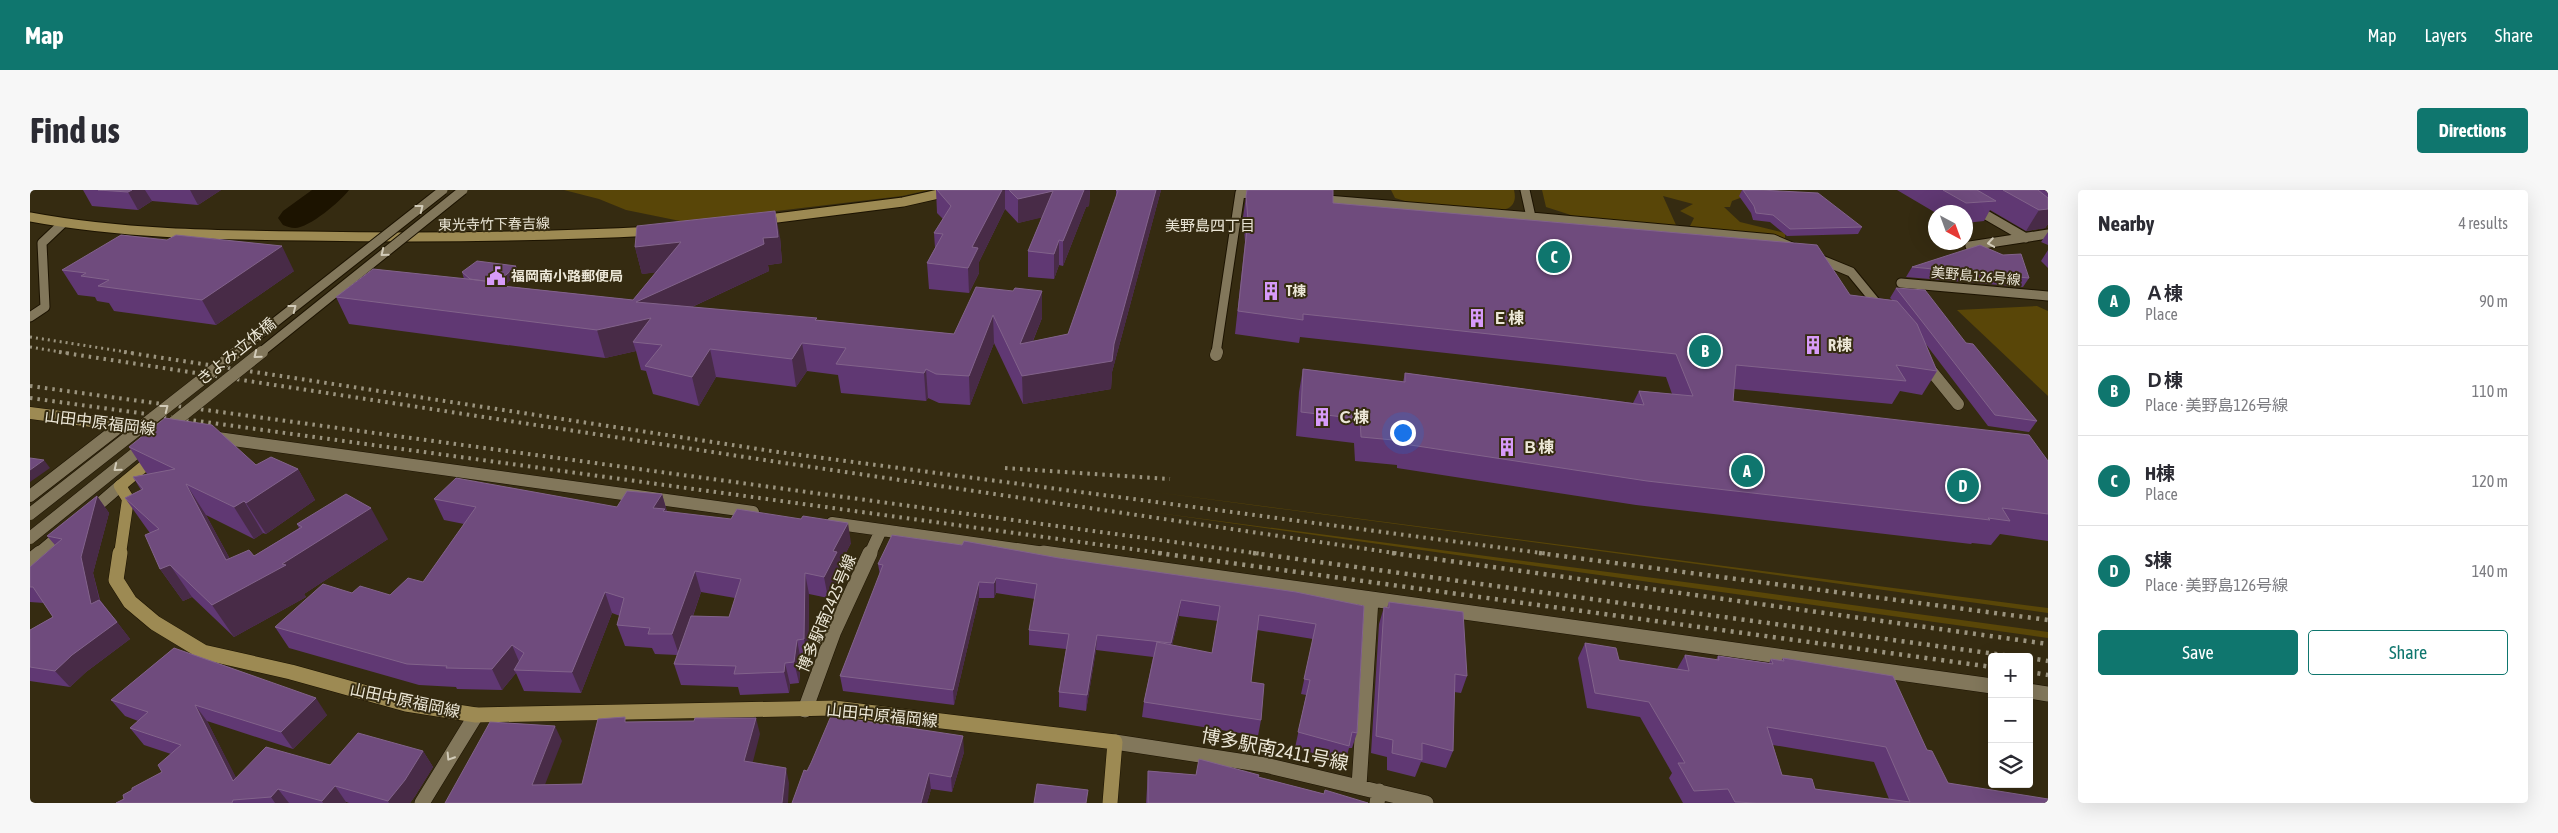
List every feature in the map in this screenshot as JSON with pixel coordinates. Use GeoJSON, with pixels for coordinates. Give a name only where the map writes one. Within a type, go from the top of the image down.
{"type":"FeatureCollection","features":[{"type":"Feature","properties":{"kind":"main road"},"geometry":{"type":"LineString","coordinates":[[751,222],[903,202],[956,190]]}},
{"type":"Feature","properties":{"kind":"main road","name":"東光寺竹下春吉線"},"geometry":{"type":"LineString","coordinates":[[30,218],[62,224],[209,234],[535,238],[664,231]]}},
{"type":"Feature","properties":{"kind":"main road","name":"山田中原福岡線"},"geometry":{"type":"LineString","coordinates":[[30,413],[183,433],[120,486],[128,499],[116,580],[130,602],[155,623],[203,652],[291,672],[406,704],[476,715],[834,708],[1115,742]]}},
{"type":"Feature","properties":{"kind":"main road"},"geometry":{"type":"LineString","coordinates":[[1110,803],[1115,742]]}},
{"type":"Feature","properties":{"kind":"street","name":"きよみ立体橋"},"geometry":{"type":"LineString","coordinates":[[30,514],[443,190]]}},
{"type":"Feature","properties":{"kind":"street","name":"きよみ立体橋"},"geometry":{"type":"LineString","coordinates":[[30,538],[463,190]]}},
{"type":"Feature","properties":{"kind":"street"},"geometry":{"type":"LineString","coordinates":[[1525,190],[1532,217]]}},
{"type":"Feature","properties":{"kind":"street"},"geometry":{"type":"LineString","coordinates":[[1216,355],[1240,193],[1269,196]]}},
{"type":"Feature","properties":{"kind":"street"},"geometry":{"type":"LineString","coordinates":[[1308,199],[1773,239],[1851,272],[1889,319]]}},
{"type":"Feature","properties":{"kind":"street"},"geometry":{"type":"LineString","coordinates":[[1968,204],[2026,238]]}},
{"type":"Feature","properties":{"kind":"street"},"geometry":{"type":"LineString","coordinates":[[30,317],[45,307],[42,243],[62,224]]}},
{"type":"Feature","properties":{"kind":"street"},"geometry":{"type":"LineString","coordinates":[[1973,246],[2048,234]]}},
{"type":"Feature","properties":{"kind":"street","name":"美野島126号線"},"geometry":{"type":"LineString","coordinates":[[1901,283],[2048,296]]}},
{"type":"Feature","properties":{"kind":"street"},"geometry":{"type":"LineString","coordinates":[[1920,357],[1958,404]]}},
{"type":"Feature","properties":{"kind":"street"},"geometry":{"type":"LineString","coordinates":[[30,496],[123,424]]}},
{"type":"Feature","properties":{"kind":"street"},"geometry":{"type":"LineString","coordinates":[[193,434],[763,514]]}},
{"type":"Feature","properties":{"kind":"street"},"geometry":{"type":"LineString","coordinates":[[30,561],[120,486]]}},
{"type":"Feature","properties":{"kind":"street"},"geometry":{"type":"LineString","coordinates":[[822,522],[1988,685]]}},
{"type":"Feature","properties":{"kind":"street","name":"博多駅南2425号線"},"geometry":{"type":"LineString","coordinates":[[805,710],[834,631],[881,530]]}},
{"type":"Feature","properties":{"kind":"street"},"geometry":{"type":"LineString","coordinates":[[1359,786],[1371,600]]}},
{"type":"Feature","properties":{"kind":"street"},"geometry":{"type":"LineString","coordinates":[[2033,692],[2048,694]]}},
{"type":"Feature","properties":{"kind":"street"},"geometry":{"type":"LineString","coordinates":[[422,803],[476,715]]}},
{"type":"Feature","properties":{"kind":"street","name":"博多駅南2411号線"},"geometry":{"type":"LineString","coordinates":[[1115,742],[1265,765],[1359,786],[1378,797],[1426,803]]}},
{"type":"Feature","properties":{"kind":"shaded area"},"geometry":{"type":"Polygon","coordinates":[[[564,190],[929,190],[902,196],[685,222],[626,210],[599,199],[564,190]]]}},
{"type":"Feature","properties":{"kind":"shaded area"},"geometry":{"type":"Polygon","coordinates":[[[1391,190],[1514,190],[1515,199],[1513,204],[1506,209],[1474,210],[1408,202],[1395,198],[1391,190]]]}},
{"type":"Feature","properties":{"kind":"shaded area"},"geometry":{"type":"Polygon","coordinates":[[[1542,190],[1745,190],[1748,195],[1732,201],[1730,207],[1724,207],[1740,222],[1785,233],[1785,241],[1690,226],[1694,218],[1680,211],[1693,204],[1663,196],[1676,225],[1580,218],[1546,207],[1542,190]]]}},
{"type":"Feature","properties":{"kind":"shaded area"},"geometry":{"type":"Polygon","coordinates":[[[2037,306],[2048,311],[2048,396],[1957,310],[2037,306]]]}},
{"type":"Feature","properties":{"kind":"shaded area"},"geometry":{"type":"Polygon","coordinates":[[[1154,492],[2048,608],[2048,613],[1704,565],[1154,492]]]}},
{"type":"Feature","properties":{"kind":"shaded area"},"geometry":{"type":"Polygon","coordinates":[[[1151,512],[2048,632],[2048,638],[1151,512]]]}},
{"type":"Feature","properties":{"kind":"building"},"geometry":{"type":"Polygon","coordinates":[[[98,190],[132,190],[128,192],[98,190]]]}},
{"type":"Feature","properties":{"kind":"building"},"geometry":{"type":"Polygon","coordinates":[[[937,190],[1002,190],[972,247],[978,248],[968,268],[927,263],[943,234],[934,233],[951,206],[937,190]]]}},
{"type":"Feature","properties":{"kind":"building"},"geometry":{"type":"Polygon","coordinates":[[[1009,190],[1084,190],[1063,241],[1059,240],[1054,254],[1028,251],[1053,191],[1018,199],[1009,190]]]}},
{"type":"Feature","properties":{"kind":"building"},"geometry":{"type":"Polygon","coordinates":[[[1116,190],[1156,190],[1114,344],[1112,361],[1022,376],[993,315],[969,376],[936,374],[926,369],[924,373],[836,364],[846,348],[802,343],[792,359],[710,349],[692,377],[645,366],[662,345],[633,342],[651,318],[597,330],[336,297],[373,269],[496,282],[493,285],[633,300],[681,242],[635,247],[637,226],[775,211],[778,237],[763,238],[764,244],[636,302],[817,318],[815,320],[954,334],[976,287],[1013,291],[1015,288],[1042,291],[1020,344],[1068,334],[1118,191],[1116,190]]]}},
{"type":"Feature","properties":{"kind":"building"},"geometry":{"type":"Polygon","coordinates":[[[1247,190],[1333,190],[1333,203],[1817,245],[1850,295],[1897,301],[1917,324],[1937,371],[1896,365],[1906,381],[1736,365],[1733,401],[2029,435],[2048,461],[2048,514],[2002,508],[2010,521],[1988,518],[1990,520],[1647,481],[1404,444],[1404,441],[1361,437],[1360,419],[1301,412],[1303,369],[1405,382],[1405,373],[1644,405],[1639,391],[1693,396],[1676,354],[1303,314],[1303,320],[1238,311],[1248,220],[1247,190]]]}},
{"type":"Feature","properties":{"kind":"building"},"geometry":{"type":"Polygon","coordinates":[[[1743,190],[1818,193],[1862,227],[1790,229],[1773,215],[1756,213],[1754,206],[1743,190]]]}},
{"type":"Feature","properties":{"kind":"building"},"geometry":{"type":"Polygon","coordinates":[[[1943,190],[1977,190],[1996,201],[1966,203],[1943,190]]]}},
{"type":"Feature","properties":{"kind":"building"},"geometry":{"type":"Polygon","coordinates":[[[2003,190],[2038,190],[2048,198],[2048,209],[2039,210],[2003,190]]]}},
{"type":"Feature","properties":{"kind":"building"},"geometry":{"type":"Polygon","coordinates":[[[121,235],[167,240],[176,235],[282,246],[202,300],[98,286],[109,280],[81,276],[86,273],[62,270],[121,235]]]}},
{"type":"Feature","properties":{"kind":"building"},"geometry":{"type":"Polygon","coordinates":[[[1980,245],[2003,255],[2021,254],[2029,278],[1912,267],[1965,250],[1973,250],[1973,247],[1980,245]]]}},
{"type":"Feature","properties":{"kind":"building"},"geometry":{"type":"Polygon","coordinates":[[[477,261],[516,266],[497,283],[470,279],[462,272],[477,261]]]}},
{"type":"Feature","properties":{"kind":"building"},"geometry":{"type":"Polygon","coordinates":[[[1896,288],[1925,290],[1966,343],[1973,344],[2037,421],[1995,415],[1896,288]]]}},
{"type":"Feature","properties":{"kind":"building"},"geometry":{"type":"Polygon","coordinates":[[[165,418],[212,425],[256,465],[271,457],[298,469],[246,503],[244,501],[234,507],[186,484],[226,560],[249,550],[254,556],[302,527],[297,524],[346,494],[371,508],[282,564],[286,565],[212,605],[170,565],[160,569],[145,535],[159,529],[125,498],[143,489],[133,477],[175,469],[129,447],[165,418]]]}},
{"type":"Feature","properties":{"kind":"building"},"geometry":{"type":"Polygon","coordinates":[[[30,458],[44,460],[30,470],[30,458]]]}},
{"type":"Feature","properties":{"kind":"building"},"geometry":{"type":"Polygon","coordinates":[[[456,478],[617,507],[627,491],[662,494],[653,508],[665,509],[663,511],[731,519],[737,509],[801,519],[803,516],[848,523],[833,551],[837,552],[824,577],[805,573],[804,639],[797,640],[794,662],[785,663],[784,672],[734,674],[736,666],[674,664],[691,616],[729,617],[741,579],[695,571],[672,634],[648,634],[650,628],[617,625],[624,598],[605,592],[572,672],[514,670],[524,653],[512,645],[492,669],[446,668],[447,666],[407,664],[275,627],[323,584],[352,593],[360,586],[390,595],[408,578],[423,582],[476,507],[434,499],[456,478]]]}},
{"type":"Feature","properties":{"kind":"building"},"geometry":{"type":"Polygon","coordinates":[[[97,496],[81,557],[91,604],[99,600],[117,622],[72,655],[55,671],[30,667],[30,630],[53,617],[33,587],[30,587],[30,567],[62,539],[47,536],[97,496]]]}},
{"type":"Feature","properties":{"kind":"building"},"geometry":{"type":"Polygon","coordinates":[[[892,535],[962,545],[964,541],[1059,558],[1296,592],[1364,606],[1357,733],[1352,732],[1349,746],[1298,732],[1310,680],[1304,679],[1316,624],[1259,615],[1251,682],[1264,684],[1261,720],[1144,702],[1157,642],[1212,653],[1220,606],[1181,600],[1171,643],[1097,635],[1087,695],[1059,692],[1069,634],[1029,630],[1037,584],[996,578],[994,583],[979,582],[953,690],[840,676],[883,565],[878,564],[892,535]]]}},
{"type":"Feature","properties":{"kind":"building"},"geometry":{"type":"Polygon","coordinates":[[[1389,602],[1463,612],[1467,676],[1455,674],[1453,751],[1422,743],[1422,760],[1392,753],[1393,740],[1376,736],[1384,607],[1389,608],[1389,602]]]}},
{"type":"Feature","properties":{"kind":"building"},"geometry":{"type":"Polygon","coordinates":[[[1585,643],[1616,648],[1619,660],[1689,671],[1685,655],[1719,660],[1718,656],[1773,664],[1771,659],[1784,661],[1783,658],[1893,676],[1927,750],[1932,751],[1948,783],[2048,799],[2048,803],[1735,802],[1728,789],[1694,791],[1678,763],[1685,763],[1649,702],[1595,693],[1585,643]],[[1767,727],[1782,775],[1812,779],[1815,789],[1910,802],[1886,747],[1767,727]]]}},
{"type":"Feature","properties":{"kind":"building"},"geometry":{"type":"Polygon","coordinates":[[[174,648],[316,698],[281,732],[195,705],[233,781],[266,747],[330,765],[358,733],[423,751],[405,780],[388,801],[335,786],[322,801],[278,789],[271,797],[233,800],[232,803],[116,803],[124,799],[123,795],[132,790],[132,788],[162,772],[158,765],[181,745],[130,728],[148,712],[111,700],[174,648]]]}},
{"type":"Feature","properties":{"kind":"building"},"geometry":{"type":"Polygon","coordinates":[[[831,716],[963,736],[951,777],[929,773],[921,803],[792,803],[804,770],[807,771],[811,763],[831,716]]]}},
{"type":"Feature","properties":{"kind":"building"},"geometry":{"type":"Polygon","coordinates":[[[625,717],[625,722],[694,721],[695,718],[756,718],[744,761],[786,768],[782,803],[445,803],[490,722],[555,726],[532,785],[582,784],[598,719],[625,717]]]}},
{"type":"Feature","properties":{"kind":"building"},"geometry":{"type":"Polygon","coordinates":[[[1199,759],[1259,775],[1258,777],[1324,794],[1325,790],[1368,803],[1148,803],[1148,771],[1196,775],[1199,759]]]}},
{"type":"Feature","properties":{"kind":"building"},"geometry":{"type":"Polygon","coordinates":[[[1037,784],[1088,790],[1086,803],[1034,803],[1037,784]]]}},
{"type":"Feature","properties":{"kind":"waterway"},"geometry":{"type":"LineString","coordinates":[[295,218],[333,190]]}},
{"type":"Feature","properties":{"kind":"railway"},"geometry":{"type":"LineString","coordinates":[[30,337],[133,353]]}},
{"type":"Feature","properties":{"kind":"railway"},"geometry":{"type":"LineString","coordinates":[[30,347],[67,353]]}},
{"type":"Feature","properties":{"kind":"railway"},"geometry":{"type":"LineString","coordinates":[[59,352],[771,461],[1401,554]]}},
{"type":"Feature","properties":{"kind":"railway"},"geometry":{"type":"LineString","coordinates":[[124,352],[778,452],[1549,554]]}},
{"type":"Feature","properties":{"kind":"railway"},"geometry":{"type":"LineString","coordinates":[[30,386],[1262,554]]}},
{"type":"Feature","properties":{"kind":"railway"},"geometry":{"type":"LineString","coordinates":[[30,398],[1168,554]]}},
{"type":"Feature","properties":{"kind":"railway"},"geometry":{"type":"LineString","coordinates":[[1005,468],[1170,479]]}},
{"type":"Feature","properties":{"kind":"railway"},"geometry":{"type":"LineString","coordinates":[[1158,553],[1988,666]]}},
{"type":"Feature","properties":{"kind":"railway"},"geometry":{"type":"LineString","coordinates":[[1253,553],[1989,653]]}},
{"type":"Feature","properties":{"kind":"railway"},"geometry":{"type":"LineString","coordinates":[[1392,553],[2048,644]]}},
{"type":"Feature","properties":{"kind":"railway"},"geometry":{"type":"LineString","coordinates":[[1539,553],[2048,620]]}},
{"type":"Feature","properties":{"kind":"railway"},"geometry":{"type":"LineString","coordinates":[[2033,659],[2048,661]]}},
{"type":"Feature","properties":{"kind":"railway"},"geometry":{"type":"LineString","coordinates":[[2033,673],[2048,675]]}},
{"type":"Feature","properties":{"kind":"place","name":"H棟"},"geometry":{"type":"Point","coordinates":[1554,257]}},
{"type":"Feature","properties":{"kind":"place","name":"福岡南小路郵便局"},"geometry":{"type":"Point","coordinates":[496,276]}},
{"type":"Feature","properties":{"kind":"place","name":"T棟"},"geometry":{"type":"Point","coordinates":[1271,291]}},
{"type":"Feature","properties":{"kind":"place","name":"Ｅ棟"},"geometry":{"type":"Point","coordinates":[1477,318]}},
{"type":"Feature","properties":{"kind":"place","name":"R棟"},"geometry":{"type":"Point","coordinates":[1813,345]}},
{"type":"Feature","properties":{"kind":"place","name":"Ｄ棟"},"geometry":{"type":"Point","coordinates":[1705,351]}},
{"type":"Feature","properties":{"kind":"place","name":"Ｃ棟"},"geometry":{"type":"Point","coordinates":[1322,417]}},
{"type":"Feature","properties":{"kind":"place","name":"Ｂ棟"},"geometry":{"type":"Point","coordinates":[1507,447]}},
{"type":"Feature","properties":{"kind":"place","name":"Ａ棟"},"geometry":{"type":"Point","coordinates":[1747,471]}},
{"type":"Feature","properties":{"kind":"place","name":"S棟"},"geometry":{"type":"Point","coordinates":[1963,486]}},
{"type":"Feature","properties":{"kind":"district","name":"美野島四丁目"},"geometry":{"type":"Point","coordinates":[1210,226]}}]}
